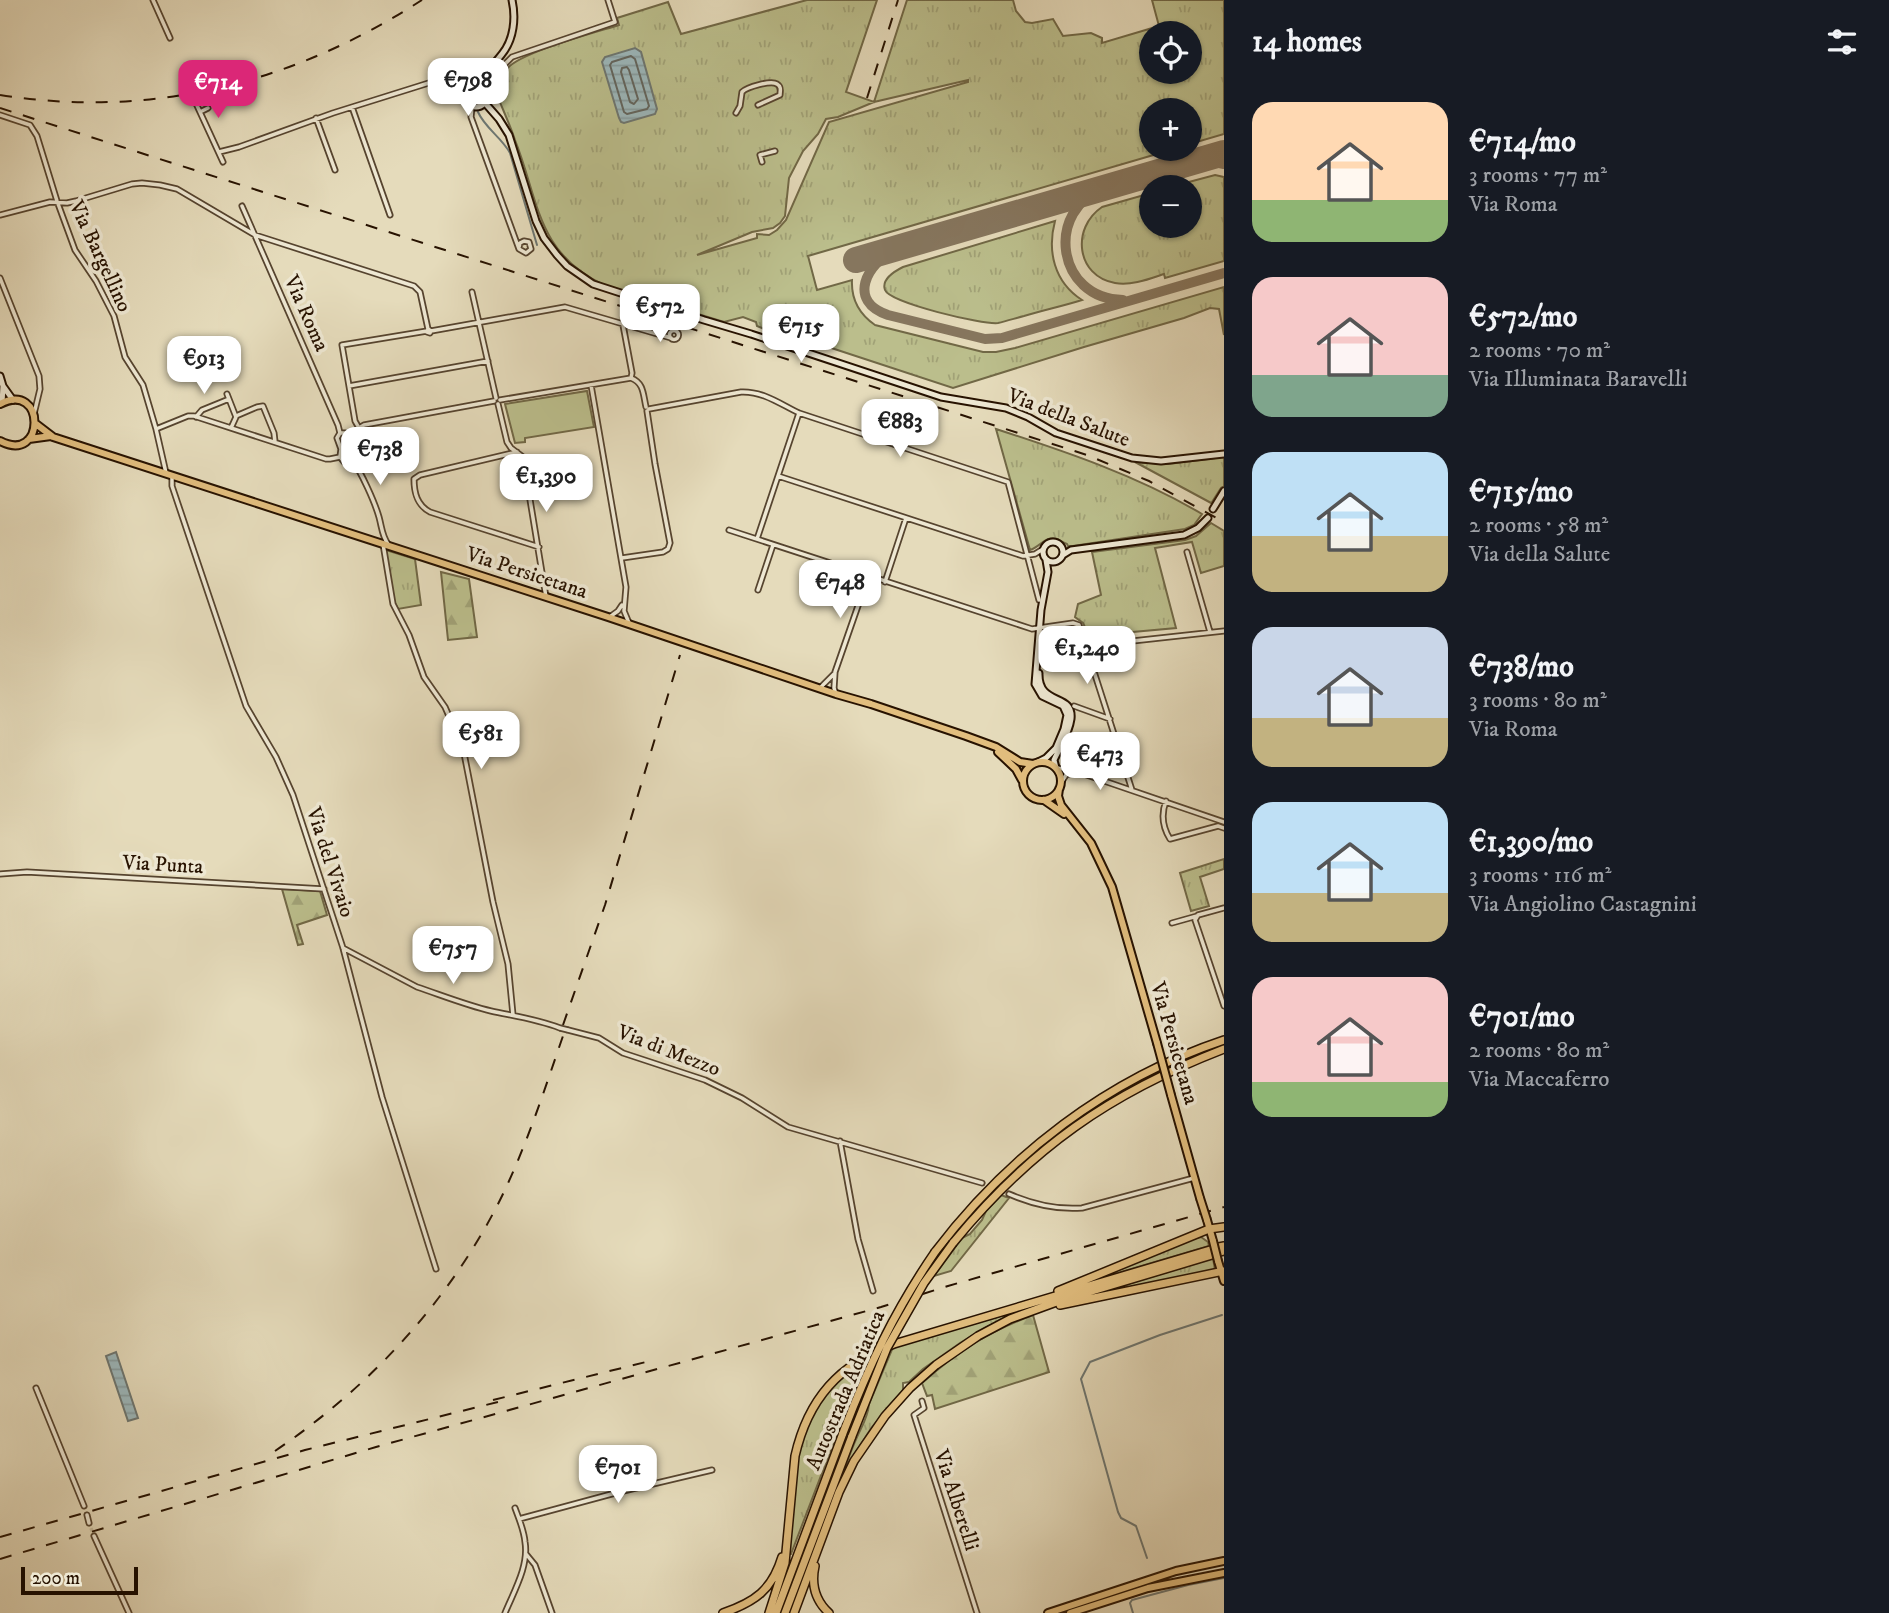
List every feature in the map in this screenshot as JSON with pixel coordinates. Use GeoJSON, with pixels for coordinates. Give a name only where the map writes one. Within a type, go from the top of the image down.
{"type":"FeatureCollection","features":[{"type":"Feature","properties":{"kind":"highway","name":"Autostrada Adriatica"},"geometry":{"type":"LineString","coordinates":[[785,1613],[879,1345],[906,1296],[935,1252],[1000,1177],[1065,1122],[1148,1072],[1224,1040]]}},
{"type":"Feature","properties":{"kind":"highway","name":"Autostrada Adriatica"},"geometry":{"type":"LineString","coordinates":[[776,1613],[848,1435],[887,1348],[918,1292],[953,1243],[1019,1171],[1079,1123],[1156,1077],[1224,1049]]}},
{"type":"Feature","properties":{"kind":"highway"},"geometry":{"type":"LineString","coordinates":[[992,1314],[1086,1280],[1209,1229],[1224,1227]]}},
{"type":"Feature","properties":{"kind":"highway"},"geometry":{"type":"LineString","coordinates":[[769,1613],[785,1563],[795,1456],[802,1430],[819,1398],[840,1374],[876,1351],[992,1314],[1217,1250]]}},
{"type":"Feature","properties":{"kind":"highway"},"geometry":{"type":"LineString","coordinates":[[794,1613],[842,1485],[854,1461],[885,1416],[936,1365],[971,1340],[1010,1319],[1217,1250]]}},
{"type":"Feature","properties":{"kind":"highway"},"geometry":{"type":"LineString","coordinates":[[1010,1319],[1064,1304],[1223,1272]]}},
{"type":"Feature","properties":{"kind":"highway"},"geometry":{"type":"LineString","coordinates":[[723,1613],[752,1601],[764,1592],[771,1582],[782,1558],[791,1501]]}},
{"type":"Feature","properties":{"kind":"highway"},"geometry":{"type":"LineString","coordinates":[[827,1525],[814,1570],[814,1580],[817,1598],[829,1613]]}},
{"type":"Feature","properties":{"kind":"main road"},"geometry":{"type":"LineString","coordinates":[[1,403],[13,400],[24,403],[34,414],[36,424],[29,439]]}},
{"type":"Feature","properties":{"kind":"main road","name":"Via Persicetana"},"geometry":{"type":"LineString","coordinates":[[36,424],[53,437]]}},
{"type":"Feature","properties":{"kind":"main road","name":"Via Persicetana"},"geometry":{"type":"LineString","coordinates":[[0,441],[16,445],[41,436],[53,437],[871,704],[988,744],[1020,762],[1035,763]]}},
{"type":"Feature","properties":{"kind":"main road","name":"Via Persicetana"},"geometry":{"type":"LineString","coordinates":[[988,744],[1009,761],[1022,780]]}},
{"type":"Feature","properties":{"kind":"main road"},"geometry":{"type":"LineString","coordinates":[[1035,763],[1048,763],[1056,768],[1060,775],[1060,786],[1053,796],[1044,800],[1035,799],[1024,789],[1022,780],[1027,769],[1035,763]]}},
{"type":"Feature","properties":{"kind":"main road","name":"Via Persicetana"},"geometry":{"type":"LineString","coordinates":[[1060,786],[1059,800],[1091,843],[1112,887],[1224,1281]]}},
{"type":"Feature","properties":{"kind":"main road","name":"Via Persicetana"},"geometry":{"type":"LineString","coordinates":[[1044,800],[1073,822]]}},
{"type":"Feature","properties":{"kind":"main road"},"geometry":{"type":"LineString","coordinates":[[1070,1613],[1182,1570],[1224,1561]]}},
{"type":"Feature","properties":{"kind":"main road"},"geometry":{"type":"LineString","coordinates":[[1048,1613],[1133,1589],[1224,1573]]}},
{"type":"Feature","properties":{"kind":"street"},"geometry":{"type":"LineString","coordinates":[[153,0],[170,38]]}},
{"type":"Feature","properties":{"kind":"street"},"geometry":{"type":"LineString","coordinates":[[467,91],[480,86],[486,71],[509,43],[514,17],[512,0]]}},
{"type":"Feature","properties":{"kind":"street"},"geometry":{"type":"LineString","coordinates":[[461,78],[467,91],[466,100],[472,106],[480,106],[486,101],[501,68],[512,57],[615,22],[608,0]]}},
{"type":"Feature","properties":{"kind":"street"},"geometry":{"type":"LineString","coordinates":[[219,152],[316,118],[451,76],[490,88],[495,84]]}},
{"type":"Feature","properties":{"kind":"street"},"geometry":{"type":"LineString","coordinates":[[736,113],[742,92],[746,88],[775,82],[778,84],[780,95],[758,106]]}},
{"type":"Feature","properties":{"kind":"street","name":"Via della Salute"},"geometry":{"type":"LineString","coordinates":[[480,86],[487,93],[486,101],[509,135],[536,221],[544,238],[567,266],[593,284],[941,397],[1012,410],[1056,433],[1132,458],[1161,461],[1224,454]]}},
{"type":"Feature","properties":{"kind":"street"},"geometry":{"type":"LineString","coordinates":[[194,99],[223,162]]}},
{"type":"Feature","properties":{"kind":"street"},"geometry":{"type":"LineString","coordinates":[[472,106],[471,117],[515,238],[524,253],[531,250],[530,243],[515,238]]}},
{"type":"Feature","properties":{"kind":"street"},"geometry":{"type":"LineString","coordinates":[[352,107],[390,215]]}},
{"type":"Feature","properties":{"kind":"street"},"geometry":{"type":"LineString","coordinates":[[200,112],[208,108]]}},
{"type":"Feature","properties":{"kind":"street","name":"Via Bargellino"},"geometry":{"type":"LineString","coordinates":[[0,115],[24,122],[34,131],[75,250],[96,281],[114,316],[125,357],[143,385],[169,474]]}},
{"type":"Feature","properties":{"kind":"street"},"geometry":{"type":"LineString","coordinates":[[316,118],[335,170]]}},
{"type":"Feature","properties":{"kind":"street"},"geometry":{"type":"LineString","coordinates":[[762,162],[760,155],[775,151]]}},
{"type":"Feature","properties":{"kind":"street"},"geometry":{"type":"LineString","coordinates":[[0,215],[50,202],[76,201],[132,184],[177,189],[255,235],[414,286],[420,292],[428,330]]}},
{"type":"Feature","properties":{"kind":"street","name":"Via Roma"},"geometry":{"type":"LineString","coordinates":[[242,206],[340,433]]}},
{"type":"Feature","properties":{"kind":"street"},"geometry":{"type":"LineString","coordinates":[[519,247],[522,241]]}},
{"type":"Feature","properties":{"kind":"street"},"geometry":{"type":"LineString","coordinates":[[0,278],[39,376],[41,384],[34,414]]}},
{"type":"Feature","properties":{"kind":"street"},"geometry":{"type":"LineString","coordinates":[[472,292],[507,442],[523,457],[546,597]]}},
{"type":"Feature","properties":{"kind":"street"},"geometry":{"type":"LineString","coordinates":[[359,428],[355,421],[342,345],[565,307],[671,338]]}},
{"type":"Feature","properties":{"kind":"street"},"geometry":{"type":"LineString","coordinates":[[624,325],[631,378]]}},
{"type":"Feature","properties":{"kind":"street"},"geometry":{"type":"LineString","coordinates":[[349,386],[488,361]]}},
{"type":"Feature","properties":{"kind":"street"},"geometry":{"type":"LineString","coordinates":[[0,376],[3,386],[13,400]]}},
{"type":"Feature","properties":{"kind":"street"},"geometry":{"type":"LineString","coordinates":[[351,436],[364,425],[631,378],[638,381],[643,387],[649,410],[670,543],[668,549],[663,552],[621,558]]}},
{"type":"Feature","properties":{"kind":"street"},"geometry":{"type":"LineString","coordinates":[[591,385],[626,587],[625,616],[631,625]]}},
{"type":"Feature","properties":{"kind":"street"},"geometry":{"type":"LineString","coordinates":[[1,403],[3,386]]}},
{"type":"Feature","properties":{"kind":"street"},"geometry":{"type":"LineString","coordinates":[[649,410],[747,391],[775,399],[799,413],[1008,482],[1039,600]]}},
{"type":"Feature","properties":{"kind":"street"},"geometry":{"type":"LineString","coordinates":[[24,403],[34,400],[39,394]]}},
{"type":"Feature","properties":{"kind":"street"},"geometry":{"type":"LineString","coordinates":[[196,417],[202,410],[228,397],[236,416]]}},
{"type":"Feature","properties":{"kind":"street"},"geometry":{"type":"LineString","coordinates":[[231,428],[236,416],[263,407],[275,442]]}},
{"type":"Feature","properties":{"kind":"street"},"geometry":{"type":"LineString","coordinates":[[757,539],[799,413]]}},
{"type":"Feature","properties":{"kind":"street"},"geometry":{"type":"LineString","coordinates":[[156,429],[188,416],[196,417],[326,459],[340,457]]}},
{"type":"Feature","properties":{"kind":"street"},"geometry":{"type":"LineString","coordinates":[[340,433],[351,436],[354,456],[350,463],[344,462],[340,457],[341,449],[337,438],[340,433]]}},
{"type":"Feature","properties":{"kind":"street"},"geometry":{"type":"LineString","coordinates":[[517,452],[420,475],[414,479],[416,494],[421,506],[427,510],[539,547]]}},
{"type":"Feature","properties":{"kind":"street"},"geometry":{"type":"LineString","coordinates":[[352,460],[376,510],[387,545],[393,604],[412,642],[424,677],[445,707],[463,748],[508,964],[513,1015]]}},
{"type":"Feature","properties":{"kind":"street","name":"Via del Vivaio"},"geometry":{"type":"LineString","coordinates":[[169,474],[246,706],[276,757],[293,795],[343,948],[382,1097],[436,1269]]}},
{"type":"Feature","properties":{"kind":"street"},"geometry":{"type":"LineString","coordinates":[[778,476],[1027,556],[1035,554],[1051,542],[1071,550]]}},
{"type":"Feature","properties":{"kind":"street"},"geometry":{"type":"LineString","coordinates":[[1213,509],[1224,491]]}},
{"type":"Feature","properties":{"kind":"street"},"geometry":{"type":"LineString","coordinates":[[1035,763],[1046,758],[1056,748],[1067,715],[1063,706],[1044,698],[1037,689],[1035,680],[1043,592],[1048,572],[1071,550],[1184,535],[1194,531],[1208,518]]}},
{"type":"Feature","properties":{"kind":"street"},"geometry":{"type":"LineString","coordinates":[[885,582],[906,519]]}},
{"type":"Feature","properties":{"kind":"street"},"geometry":{"type":"LineString","coordinates":[[370,540],[379,533],[380,527]]}},
{"type":"Feature","properties":{"kind":"street"},"geometry":{"type":"LineString","coordinates":[[729,530],[1032,629],[1076,623],[1081,628],[1132,790]]}},
{"type":"Feature","properties":{"kind":"street"},"geometry":{"type":"LineString","coordinates":[[1060,544],[1063,555]]}},
{"type":"Feature","properties":{"kind":"street"},"geometry":{"type":"LineString","coordinates":[[758,590],[773,545]]}},
{"type":"Feature","properties":{"kind":"street"},"geometry":{"type":"LineString","coordinates":[[1043,549],[1048,572]]}},
{"type":"Feature","properties":{"kind":"street"},"geometry":{"type":"LineString","coordinates":[[1188,552],[1210,632]]}},
{"type":"Feature","properties":{"kind":"street"},"geometry":{"type":"LineString","coordinates":[[1035,554],[1056,562]]}},
{"type":"Feature","properties":{"kind":"street"},"geometry":{"type":"LineString","coordinates":[[836,694],[835,672],[868,577]]}},
{"type":"Feature","properties":{"kind":"street"},"geometry":{"type":"LineString","coordinates":[[608,617],[624,603]]}},
{"type":"Feature","properties":{"kind":"street"},"geometry":{"type":"LineString","coordinates":[[1087,646],[1224,631]]}},
{"type":"Feature","properties":{"kind":"street"},"geometry":{"type":"LineString","coordinates":[[1038,649],[1038,682],[1041,689],[1049,696],[1064,702],[1071,715],[1062,745],[1054,760],[1056,768],[1166,801],[1223,822],[1224,829]]}},
{"type":"Feature","properties":{"kind":"street"},"geometry":{"type":"LineString","coordinates":[[819,689],[835,672]]}},
{"type":"Feature","properties":{"kind":"street"},"geometry":{"type":"LineString","coordinates":[[1074,706],[1110,719]]}},
{"type":"Feature","properties":{"kind":"street"},"geometry":{"type":"LineString","coordinates":[[1060,786],[1066,775],[1073,771]]}},
{"type":"Feature","properties":{"kind":"street"},"geometry":{"type":"LineString","coordinates":[[1166,801],[1161,814],[1170,839],[1218,825],[1224,829]]}},
{"type":"Feature","properties":{"kind":"street","name":"Via Punta"},"geometry":{"type":"LineString","coordinates":[[0,874],[27,872],[324,889]]}},
{"type":"Feature","properties":{"kind":"street"},"geometry":{"type":"LineString","coordinates":[[1172,923],[1224,908]]}},
{"type":"Feature","properties":{"kind":"street"},"geometry":{"type":"LineString","coordinates":[[1198,915],[1195,920],[1224,1006]]}},
{"type":"Feature","properties":{"kind":"street"},"geometry":{"type":"LineString","coordinates":[[1183,920],[1195,920]]}},
{"type":"Feature","properties":{"kind":"street","name":"Via di Mezzo"},"geometry":{"type":"LineString","coordinates":[[343,948],[417,986],[489,1010],[545,1022],[599,1038],[623,1053],[705,1080],[742,1098],[788,1127],[982,1183]]}},
{"type":"Feature","properties":{"kind":"street"},"geometry":{"type":"LineString","coordinates":[[839,1141],[858,1239],[873,1291]]}},
{"type":"Feature","properties":{"kind":"street"},"geometry":{"type":"LineString","coordinates":[[1009,1194],[1052,1207],[1082,1208],[1194,1178]]}},
{"type":"Feature","properties":{"kind":"street"},"geometry":{"type":"LineString","coordinates":[[36,1388],[84,1506]]}},
{"type":"Feature","properties":{"kind":"street","name":"Via Alberelli"},"geometry":{"type":"LineString","coordinates":[[922,1401],[923,1410],[914,1415],[977,1613]]}},
{"type":"Feature","properties":{"kind":"street"},"geometry":{"type":"LineString","coordinates":[[519,1519],[712,1470]]}},
{"type":"Feature","properties":{"kind":"street"},"geometry":{"type":"LineString","coordinates":[[505,1613],[526,1554],[525,1539],[515,1508]]}},
{"type":"Feature","properties":{"kind":"street"},"geometry":{"type":"LineString","coordinates":[[87,1515],[89,1523]]}},
{"type":"Feature","properties":{"kind":"street"},"geometry":{"type":"LineString","coordinates":[[94,1536],[129,1613]]}},
{"type":"Feature","properties":{"kind":"street"},"geometry":{"type":"LineString","coordinates":[[526,1554],[535,1565],[552,1613]]}},
{"type":"Feature","properties":{"kind":"green space"},"geometry":{"type":"Polygon","coordinates":[[[807,0],[877,0],[846,92],[874,102],[907,0],[1013,0],[1016,11],[1025,22],[1053,19],[1063,36],[1091,33],[1102,38],[1102,43],[1139,32],[1139,84],[1202,84],[1202,21],[1158,21],[1152,0],[1224,0],[1224,134],[1202,140],[1202,98],[1139,98],[1139,159],[808,256],[817,290],[852,280],[857,306],[875,325],[983,352],[1015,348],[1224,287],[1224,335],[1219,309],[1210,308],[953,388],[807,340],[803,345],[757,326],[756,322],[743,317],[724,322],[604,285],[582,272],[552,241],[543,223],[497,95],[507,69],[526,56],[619,25],[617,18],[668,2],[681,34],[807,0]],[[968,80],[874,102],[838,117],[826,119],[818,134],[803,151],[789,178],[785,216],[780,223],[773,228],[752,232],[697,255],[757,238],[757,234],[769,235],[777,230],[786,220],[829,122],[968,80]]]}},
{"type":"Feature","properties":{"kind":"green space"},"geometry":{"type":"Polygon","coordinates":[[[1215,175],[1224,177],[1224,261],[1165,278],[1164,274],[1127,284],[1102,279],[1092,271],[1082,250],[1082,238],[1092,216],[1102,207],[1139,196],[1139,238],[1202,238],[1202,178],[1215,175]]]}},
{"type":"Feature","properties":{"kind":"green space"},"geometry":{"type":"Polygon","coordinates":[[[1055,221],[1052,243],[1055,265],[1065,284],[1082,300],[998,323],[989,323],[919,307],[885,290],[887,279],[903,267],[1055,221]]]}},
{"type":"Feature","properties":{"kind":"green space"},"geometry":{"type":"Polygon","coordinates":[[[587,391],[594,427],[525,438],[525,442],[515,443],[505,404],[587,391]]]}},
{"type":"Feature","properties":{"kind":"green space"},"geometry":{"type":"Polygon","coordinates":[[[996,429],[1127,476],[1202,514],[1194,525],[1185,529],[1073,546],[1053,538],[1030,550],[996,429]]]}},
{"type":"Feature","properties":{"kind":"green space"},"geometry":{"type":"Polygon","coordinates":[[[1224,457],[1224,486],[1213,504],[1135,462],[1168,464],[1224,457]]]}},
{"type":"Feature","properties":{"kind":"green space"},"geometry":{"type":"Polygon","coordinates":[[[1211,523],[1224,531],[1224,566],[1201,573],[1192,542],[1155,548],[1176,628],[1089,636],[1083,623],[1075,617],[1078,604],[1101,595],[1092,552],[1185,540],[1196,536],[1211,523]]]}},
{"type":"Feature","properties":{"kind":"green space"},"geometry":{"type":"Polygon","coordinates":[[[386,550],[415,559],[421,605],[398,609],[392,597],[386,550]]]}},
{"type":"Feature","properties":{"kind":"green space"},"geometry":{"type":"Polygon","coordinates":[[[441,572],[469,579],[477,637],[448,640],[441,572]]]}},
{"type":"Feature","properties":{"kind":"green space"},"geometry":{"type":"Polygon","coordinates":[[[1224,859],[1224,869],[1200,877],[1209,906],[1191,911],[1180,873],[1224,859]]]}},
{"type":"Feature","properties":{"kind":"green space"},"geometry":{"type":"Polygon","coordinates":[[[282,889],[320,891],[327,915],[297,925],[303,944],[298,945],[282,889]]]}},
{"type":"Feature","properties":{"kind":"green space"},"geometry":{"type":"Polygon","coordinates":[[[1001,1195],[1009,1198],[951,1271],[934,1276],[962,1238],[970,1234],[1001,1195]]]}},
{"type":"Feature","properties":{"kind":"green space"},"geometry":{"type":"Polygon","coordinates":[[[1201,1237],[1209,1246],[1094,1280],[1195,1238],[1201,1237]]]}},
{"type":"Feature","properties":{"kind":"green space"},"geometry":{"type":"Polygon","coordinates":[[[1213,1258],[1215,1270],[1098,1293],[1213,1258]]]}},
{"type":"Feature","properties":{"kind":"green space"},"geometry":{"type":"Polygon","coordinates":[[[1021,1310],[960,1343],[909,1382],[903,1383],[903,1391],[872,1427],[844,1470],[893,1347],[1021,1310]]]}},
{"type":"Feature","properties":{"kind":"green space"},"geometry":{"type":"Polygon","coordinates":[[[1033,1315],[1049,1372],[935,1409],[932,1395],[927,1396],[922,1383],[974,1343],[1033,1315]]]}},
{"type":"Feature","properties":{"kind":"green space"},"geometry":{"type":"Polygon","coordinates":[[[866,1358],[789,1554],[797,1456],[808,1420],[831,1386],[866,1358]]]}},
{"type":"Feature","properties":{"kind":"water"},"geometry":{"type":"Polygon","coordinates":[[[635,48],[641,52],[657,109],[655,114],[624,123],[619,118],[602,62],[605,57],[635,48]]]}},
{"type":"Feature","properties":{"kind":"water"},"geometry":{"type":"Polygon","coordinates":[[[116,1352],[138,1418],[128,1421],[106,1356],[116,1352]]]}},
{"type":"Feature","properties":{"kind":"waterway"},"geometry":{"type":"LineString","coordinates":[[478,112],[510,153],[537,245]]}},
{"type":"Feature","properties":{"kind":"waterway"},"geometry":{"type":"LineString","coordinates":[[1147,1558],[1136,1526],[1121,1518],[1118,1512],[1081,1379],[1090,1362],[1222,1315]]}},
{"type":"Feature","properties":{"kind":"waterway"},"geometry":{"type":"LineString","coordinates":[[1133,1613],[1130,1603],[1132,1600],[1224,1578]]}},
{"type":"Feature","properties":{"kind":"taxiway"},"geometry":{"type":"LineString","coordinates":[[1202,159],[1224,164]]}},
{"type":"Feature","properties":{"kind":"taxiway"},"geometry":{"type":"LineString","coordinates":[[1106,187],[1086,198],[1073,214],[1066,232],[1066,251],[1072,270],[1083,285],[1100,296],[1123,300]]}},
{"type":"Feature","properties":{"kind":"taxiway"},"geometry":{"type":"LineString","coordinates":[[896,249],[876,264],[865,282],[868,301],[875,309],[888,315],[985,339],[1002,338],[1224,273]]}},
{"type":"Feature","properties":{"kind":"runway"},"geometry":{"type":"LineString","coordinates":[[856,260],[1224,153]]}},
{"type":"Feature","properties":{"kind":"tunnel"},"geometry":{"type":"LineString","coordinates":[[982,1183],[1009,1194]]}},
{"type":"Feature","properties":{"kind":"tunnel"},"geometry":{"type":"LineString","coordinates":[[89,1523],[94,1536]]}},
{"type":"Feature","properties":{"kind":"railway"},"geometry":{"type":"LineString","coordinates":[[0,95],[57,101],[112,102],[167,97],[220,88],[272,73],[323,53],[373,29],[422,0]]}},
{"type":"Feature","properties":{"kind":"railway"},"geometry":{"type":"LineString","coordinates":[[867,98],[898,0]]}},
{"type":"Feature","properties":{"kind":"railway"},"geometry":{"type":"LineString","coordinates":[[0,108],[1087,455],[1149,481],[1224,522]]}},
{"type":"Feature","properties":{"kind":"railway"},"geometry":{"type":"LineString","coordinates":[[563,1025],[605,905],[680,655]]}},
{"type":"Feature","properties":{"kind":"railway"},"geometry":{"type":"LineString","coordinates":[[275,1451],[342,1400],[372,1372],[428,1311],[453,1278],[476,1243],[507,1185],[534,1121],[564,1033]]}},
{"type":"Feature","properties":{"kind":"railway"},"geometry":{"type":"LineString","coordinates":[[0,1559],[376,1447],[881,1307],[1224,1207]]}},
{"type":"Feature","properties":{"kind":"railway"},"geometry":{"type":"LineString","coordinates":[[493,1400],[646,1362]]}},
{"type":"Feature","properties":{"kind":"railway"},"geometry":{"type":"LineString","coordinates":[[0,1537],[305,1450],[502,1401]]}}]}
